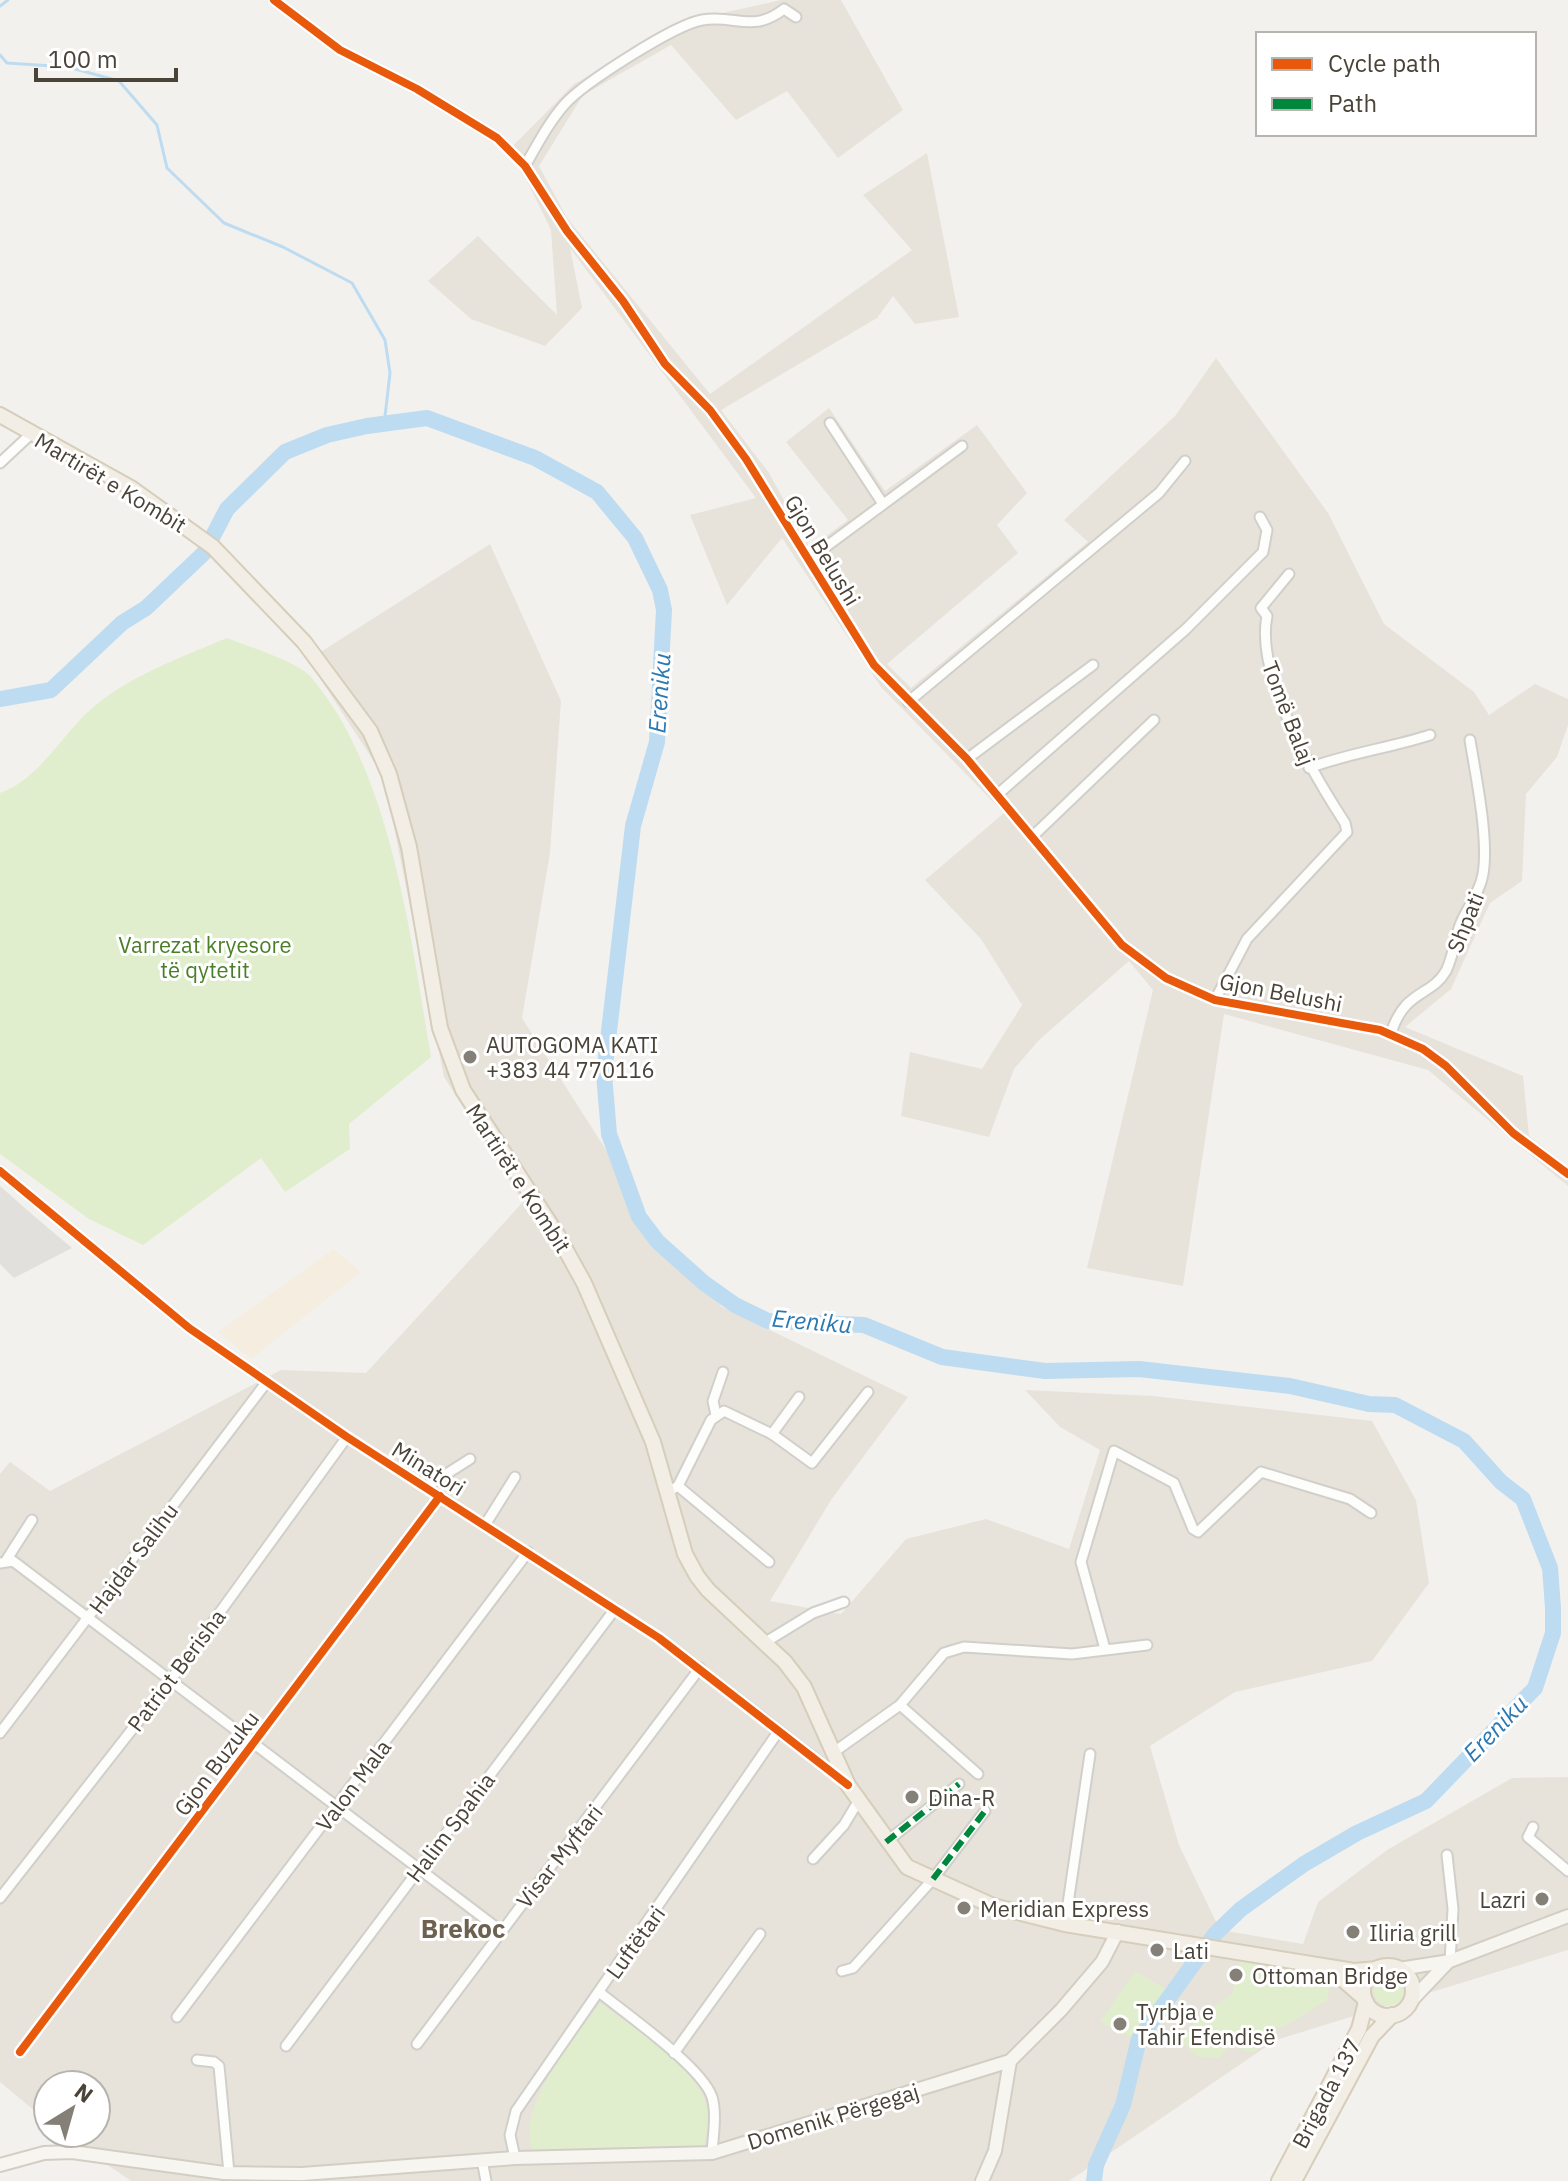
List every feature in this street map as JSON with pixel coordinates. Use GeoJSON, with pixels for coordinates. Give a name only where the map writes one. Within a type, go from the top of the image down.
{"type":"FeatureCollection","features":[{"type":"Feature","properties":{"kind":"main road","name":"Martirët e Kombit"},"geometry":{"type":"LineString","coordinates":[[0,415],[153,502],[213,547],[252,584],[344,693],[380,751],[409,847],[440,1028],[463,1090],[558,1236],[584,1283],[673,1489],[685,1554],[708,1590],[764,1643],[804,1687],[848,1785],[886,1842],[907,1867],[993,1906],[1065,1924],[1360,1972],[1377,1969]]}},
{"type":"Feature","properties":{"kind":"main road"},"geometry":{"type":"LineString","coordinates":[[1377,1969],[1450,1961],[1568,1916]]}},
{"type":"Feature","properties":{"kind":"main road","name":"Domenik Përgegaj"},"geometry":{"type":"LineString","coordinates":[[3,2163],[44,2153],[81,2152],[229,2173],[302,2174],[515,2158],[712,2153],[1010,2061],[1061,2010],[1102,1962],[1118,1931]]}},
{"type":"Feature","properties":{"kind":"main road"},"geometry":{"type":"LineString","coordinates":[[1410,2002],[1428,1980],[1450,1961]]}},
{"type":"Feature","properties":{"kind":"main road"},"geometry":{"type":"LineString","coordinates":[[1326,1966],[1377,2013],[1392,2015]]}},
{"type":"Feature","properties":{"kind":"main road","name":"Brigada 137"},"geometry":{"type":"LineString","coordinates":[[1279,2181],[1359,2029],[1365,1981],[1377,1969]]}},
{"type":"Feature","properties":{"kind":"main road"},"geometry":{"type":"LineString","coordinates":[[1399,1969],[1410,1979],[1410,2002]]}},
{"type":"Feature","properties":{"kind":"main road","name":"Brigada 137"},"geometry":{"type":"LineString","coordinates":[[1294,2181],[1372,2036],[1410,2002]]}},
{"type":"Feature","properties":{"kind":"main road"},"geometry":{"type":"LineString","coordinates":[[982,2181],[995,2151],[1010,2061]]}},
{"type":"Feature","properties":{"kind":"street","name":"Gjon Belushi"},"geometry":{"type":"LineString","coordinates":[[274,0],[340,50],[417,89],[497,138],[525,166],[567,231],[623,301],[665,364],[710,410],[739,449],[857,643],[908,702],[967,759],[1122,945],[1166,978],[1215,1000],[1325,1018],[1391,1033],[1423,1049],[1446,1066],[1513,1133],[1568,1174]]}},
{"type":"Feature","properties":{"kind":"street"},"geometry":{"type":"LineString","coordinates":[[525,166],[566,103],[592,82],[678,29],[716,18],[757,24],[784,9],[796,17]]}},
{"type":"Feature","properties":{"kind":"street"},"geometry":{"type":"LineString","coordinates":[[830,423],[883,504]]}},
{"type":"Feature","properties":{"kind":"street"},"geometry":{"type":"LineString","coordinates":[[0,463],[32,433]]}},
{"type":"Feature","properties":{"kind":"street","name":"Gjon Belushi"},"geometry":{"type":"LineString","coordinates":[[808,560],[962,446]]}},
{"type":"Feature","properties":{"kind":"street"},"geometry":{"type":"LineString","coordinates":[[908,702],[1159,493],[1185,461]]}},
{"type":"Feature","properties":{"kind":"street"},"geometry":{"type":"LineString","coordinates":[[997,795],[1186,629],[1263,552],[1267,530],[1260,517]]}},
{"type":"Feature","properties":{"kind":"street","name":"Tomë Balaj"},"geometry":{"type":"LineString","coordinates":[[1215,1000],[1247,939],[1347,832],[1345,823],[1309,768],[1265,650],[1267,616],[1261,608],[1289,574]]}},
{"type":"Feature","properties":{"kind":"street"},"geometry":{"type":"LineString","coordinates":[[967,759],[1093,665]]}},
{"type":"Feature","properties":{"kind":"street"},"geometry":{"type":"LineString","coordinates":[[1032,837],[1154,720]]}},
{"type":"Feature","properties":{"kind":"street"},"geometry":{"type":"LineString","coordinates":[[1309,768],[1346,754],[1392,748],[1430,735]]}},
{"type":"Feature","properties":{"kind":"street","name":"Shpati"},"geometry":{"type":"LineString","coordinates":[[1391,1033],[1405,1003],[1440,980],[1447,970],[1461,922],[1477,893],[1483,872],[1482,814],[1470,740]]}},
{"type":"Feature","properties":{"kind":"street","name":"Minatori"},"geometry":{"type":"LineString","coordinates":[[0,1171],[144,1293],[266,1383],[615,1609],[700,1668],[848,1785]]}},
{"type":"Feature","properties":{"kind":"street"},"geometry":{"type":"LineString","coordinates":[[723,1372],[715,1391],[716,1415],[673,1489],[769,1562]]}},
{"type":"Feature","properties":{"kind":"street","name":"Hajdar Salihu"},"geometry":{"type":"LineString","coordinates":[[0,1733],[266,1383]]}},
{"type":"Feature","properties":{"kind":"street"},"geometry":{"type":"LineString","coordinates":[[716,1415],[730,1411],[772,1434],[812,1463],[868,1392]]}},
{"type":"Feature","properties":{"kind":"street"},"geometry":{"type":"LineString","coordinates":[[772,1434],[799,1397]]}},
{"type":"Feature","properties":{"kind":"street","name":"Patriot Berisha"},"geometry":{"type":"LineString","coordinates":[[0,1898],[170,1681],[347,1437]]}},
{"type":"Feature","properties":{"kind":"street"},"geometry":{"type":"LineString","coordinates":[[1105,1649],[1081,1562],[1114,1451],[1174,1483],[1193,1529],[1198,1532],[1261,1472],[1350,1499],[1371,1513]]}},
{"type":"Feature","properties":{"kind":"street"},"geometry":{"type":"LineString","coordinates":[[426,1487],[470,1459]]}},
{"type":"Feature","properties":{"kind":"street"},"geometry":{"type":"LineString","coordinates":[[485,1525],[515,1477]]}},
{"type":"Feature","properties":{"kind":"street","name":"Gjon Buzuku"},"geometry":{"type":"LineString","coordinates":[[20,2052],[440,1496]]}},
{"type":"Feature","properties":{"kind":"street"},"geometry":{"type":"LineString","coordinates":[[32,1520],[4,1561],[88,1619],[501,1931]]}},
{"type":"Feature","properties":{"kind":"street","name":"Valon Mala"},"geometry":{"type":"LineString","coordinates":[[177,2017],[528,1552]]}},
{"type":"Feature","properties":{"kind":"street"},"geometry":{"type":"LineString","coordinates":[[764,1643],[821,1608],[844,1602]]}},
{"type":"Feature","properties":{"kind":"street","name":"Halim Spahia"},"geometry":{"type":"LineString","coordinates":[[286,2046],[615,1609]]}},
{"type":"Feature","properties":{"kind":"street"},"geometry":{"type":"LineString","coordinates":[[834,1752],[900,1705],[944,1653],[964,1647],[1072,1654],[1147,1645]]}},
{"type":"Feature","properties":{"kind":"street","name":"Visar Myftari"},"geometry":{"type":"LineString","coordinates":[[417,2044],[700,1668]]}},
{"type":"Feature","properties":{"kind":"street"},"geometry":{"type":"LineString","coordinates":[[900,1705],[978,1774]]}},
{"type":"Feature","properties":{"kind":"street","name":"Luftëtari"},"geometry":{"type":"LineString","coordinates":[[515,2158],[510,2135],[516,2111],[778,1732]]}},
{"type":"Feature","properties":{"kind":"street"},"geometry":{"type":"LineString","coordinates":[[1065,1924],[1090,1754]]}},
{"type":"Feature","properties":{"kind":"street"},"geometry":{"type":"LineString","coordinates":[[886,1842],[959,1784]]}},
{"type":"Feature","properties":{"kind":"street"},"geometry":{"type":"LineString","coordinates":[[813,1859],[844,1825],[859,1800]]}},
{"type":"Feature","properties":{"kind":"street"},"geometry":{"type":"LineString","coordinates":[[842,1971],[853,1968],[933,1879],[985,1811]]}},
{"type":"Feature","properties":{"kind":"street"},"geometry":{"type":"LineString","coordinates":[[1533,1827],[1528,1837],[1568,1871]]}},
{"type":"Feature","properties":{"kind":"street"},"geometry":{"type":"LineString","coordinates":[[1447,1855],[1453,1909],[1450,1961]]}},
{"type":"Feature","properties":{"kind":"street"},"geometry":{"type":"LineString","coordinates":[[674,2053],[760,1934]]}},
{"type":"Feature","properties":{"kind":"street"},"geometry":{"type":"LineString","coordinates":[[599,1992],[674,2053],[711,2096],[712,2153]]}},
{"type":"Feature","properties":{"kind":"street"},"geometry":{"type":"LineString","coordinates":[[197,2060],[214,2062],[219,2066],[229,2173]]}},
{"type":"Feature","properties":{"kind":"street"},"geometry":{"type":"LineString","coordinates":[[482,2160],[486,2181]]}},
{"type":"Feature","properties":{"kind":"shaded area"},"geometry":{"type":"Polygon","coordinates":[[[781,0],[841,0],[903,110],[838,158],[787,91],[736,120],[671,45],[583,95],[539,166],[567,218],[710,394],[912,250],[863,195],[927,153],[959,317],[915,324],[893,296],[877,318],[721,410],[769,473],[810,548],[848,520],[786,442],[829,408],[885,491],[977,425],[1027,493],[997,525],[1018,553],[887,664],[911,688],[1088,542],[1064,520],[1175,416],[1216,358],[1328,513],[1384,624],[1474,692],[1489,715],[1535,684],[1568,699],[1568,725],[1557,757],[1526,794],[1522,881],[1490,903],[1451,989],[1405,1027],[1523,1076],[1529,1136],[1568,1167],[1568,1186],[1428,1070],[1224,1014],[1183,1286],[1087,1268],[1153,990],[1129,961],[1039,1040],[1014,1069],[989,1137],[901,1116],[910,1052],[982,1069],[1022,1005],[981,939],[925,880],[1004,813],[881,687],[782,538],[727,605],[690,515],[756,498],[570,248],[582,308],[545,346],[471,319],[428,281],[478,236],[557,315],[551,230],[511,148],[574,84],[687,21],[781,0]]]}},
{"type":"Feature","properties":{"kind":"shaded area"},"geometry":{"type":"Polygon","coordinates":[[[490,544],[561,701],[550,853],[522,1018],[657,1230],[722,1307],[908,1397],[831,1500],[770,1601],[841,1614],[906,1539],[986,1519],[1069,1549],[1100,1450],[1060,1427],[1025,1390],[1153,1396],[1372,1421],[1416,1500],[1429,1583],[1372,1661],[1235,1692],[1150,1746],[1179,1845],[1220,1930],[1303,1944],[1318,1902],[1387,1850],[1512,1778],[1568,1777],[1568,1950],[1276,2040],[1069,2181],[131,2181],[84,2149],[112,2149],[112,2069],[32,2069],[32,2109],[0,2082],[0,1474],[10,1462],[50,1491],[281,1370],[366,1373],[523,1202],[444,1077],[384,777],[308,660],[490,544]]]}},
{"type":"Feature","properties":{"kind":"shaded area"},"geometry":{"type":"Polygon","coordinates":[[[0,1186],[72,1248],[14,1278],[0,1264],[0,1186]]]}},
{"type":"Feature","properties":{"kind":"shaded area"},"geometry":{"type":"Polygon","coordinates":[[[334,1249],[361,1272],[251,1359],[218,1332],[334,1249]]]}},
{"type":"Feature","properties":{"kind":"green space","name":"Varrezat kryesore të qytetit"},"geometry":{"type":"Polygon","coordinates":[[[227,638],[284,660],[310,676],[338,714],[360,758],[379,806],[393,857],[431,1057],[349,1124],[350,1149],[285,1192],[261,1158],[143,1245],[89,1219],[0,1154],[0,793],[14,787],[38,768],[90,710],[121,687],[156,668],[227,638]]]}},
{"type":"Feature","properties":{"kind":"green space"},"geometry":{"type":"Polygon","coordinates":[[[1240,1959],[1332,1976],[1327,2000],[1282,2028],[1274,2027],[1254,2053],[1229,2045],[1220,2058],[1198,2057],[1182,2042],[1198,2018],[1232,1994],[1240,1959]]]}},
{"type":"Feature","properties":{"kind":"green space"},"geometry":{"type":"Polygon","coordinates":[[[1135,1971],[1166,1989],[1142,2043],[1100,2022],[1135,1971]]]}},
{"type":"Feature","properties":{"kind":"green space"},"geometry":{"type":"Polygon","coordinates":[[[1389,1976],[1400,1980],[1404,1991],[1400,2002],[1389,2006],[1378,2002],[1374,1991],[1378,1980],[1389,1976]]]}},
{"type":"Feature","properties":{"kind":"green space"},"geometry":{"type":"Polygon","coordinates":[[[600,2003],[662,2049],[691,2077],[707,2107],[704,2145],[533,2150],[529,2133],[540,2094],[563,2053],[600,2003]]]}},
{"type":"Feature","properties":{"kind":"waterway"},"geometry":{"type":"LineString","coordinates":[[0,6],[8,0]]}},
{"type":"Feature","properties":{"kind":"waterway"},"geometry":{"type":"LineString","coordinates":[[0,55],[7,63],[68,67],[119,81],[157,125],[167,168],[224,223],[283,247],[352,283],[385,340],[390,373],[384,425]]}},
{"type":"Feature","properties":{"kind":"waterway","name":"Ereniku"},"geometry":{"type":"LineString","coordinates":[[0,699],[51,690],[122,623],[146,608],[204,553],[227,509],[285,452],[327,435],[427,418],[535,458],[597,492],[635,538],[660,590],[664,610],[657,742],[633,826],[604,1074],[609,1134],[639,1217],[658,1242],[704,1283],[735,1305],[768,1321],[864,1325],[942,1357],[1045,1371],[1139,1369],[1290,1386],[1369,1404],[1395,1405],[1464,1441],[1501,1482],[1523,1499],[1550,1568],[1553,1608],[1553,1633],[1535,1688],[1426,1801],[1357,1833],[1304,1864],[1241,1909],[1215,1934],[1139,2039],[1123,2105],[1096,2165],[1094,2181]]}},
{"type":"Feature","properties":{"kind":"marked path"},"geometry":{"type":"LineString","coordinates":[[886,1842],[959,1784]]}},
{"type":"Feature","properties":{"kind":"marked path"},"geometry":{"type":"LineString","coordinates":[[933,1879],[985,1811]]}},
{"type":"Feature","properties":{"kind":"cycle path"},"geometry":{"type":"LineString","coordinates":[[274,0],[340,50],[417,89],[497,138],[525,166],[567,231],[623,301],[665,364],[710,410],[746,459],[874,665],[967,759],[1122,945],[1166,978],[1215,1000],[1380,1030],[1423,1049],[1446,1066],[1513,1133],[1568,1174]]}},
{"type":"Feature","properties":{"kind":"cycle path"},"geometry":{"type":"LineString","coordinates":[[0,1171],[189,1328],[347,1437],[659,1638],[848,1785]]}},
{"type":"Feature","properties":{"kind":"cycle path"},"geometry":{"type":"LineString","coordinates":[[20,2052],[440,1496]]}},
{"type":"Feature","properties":{"kind":"place","name":"AUTOGOMA KATI +383 44 770116"},"geometry":{"type":"Point","coordinates":[470,1057]}},
{"type":"Feature","properties":{"kind":"place","name":"Dina-R"},"geometry":{"type":"Point","coordinates":[912,1797]}},
{"type":"Feature","properties":{"kind":"place","name":"Lazri"},"geometry":{"type":"Point","coordinates":[1542,1899]}},
{"type":"Feature","properties":{"kind":"place","name":"Meridian Express"},"geometry":{"type":"Point","coordinates":[964,1908]}},
{"type":"Feature","properties":{"kind":"place","name":"Iliria grill"},"geometry":{"type":"Point","coordinates":[1353,1932]}},
{"type":"Feature","properties":{"kind":"place","name":"Lati"},"geometry":{"type":"Point","coordinates":[1157,1950]}},
{"type":"Feature","properties":{"kind":"place","name":"Ottoman Bridge"},"geometry":{"type":"Point","coordinates":[1236,1975]}},
{"type":"Feature","properties":{"kind":"place","name":"Tyrbja e Tahir Efendisë"},"geometry":{"type":"Point","coordinates":[1120,2024]}},
{"type":"Feature","properties":{"kind":"district","name":"Brekoc"},"geometry":{"type":"Point","coordinates":[463,1928]}}]}
